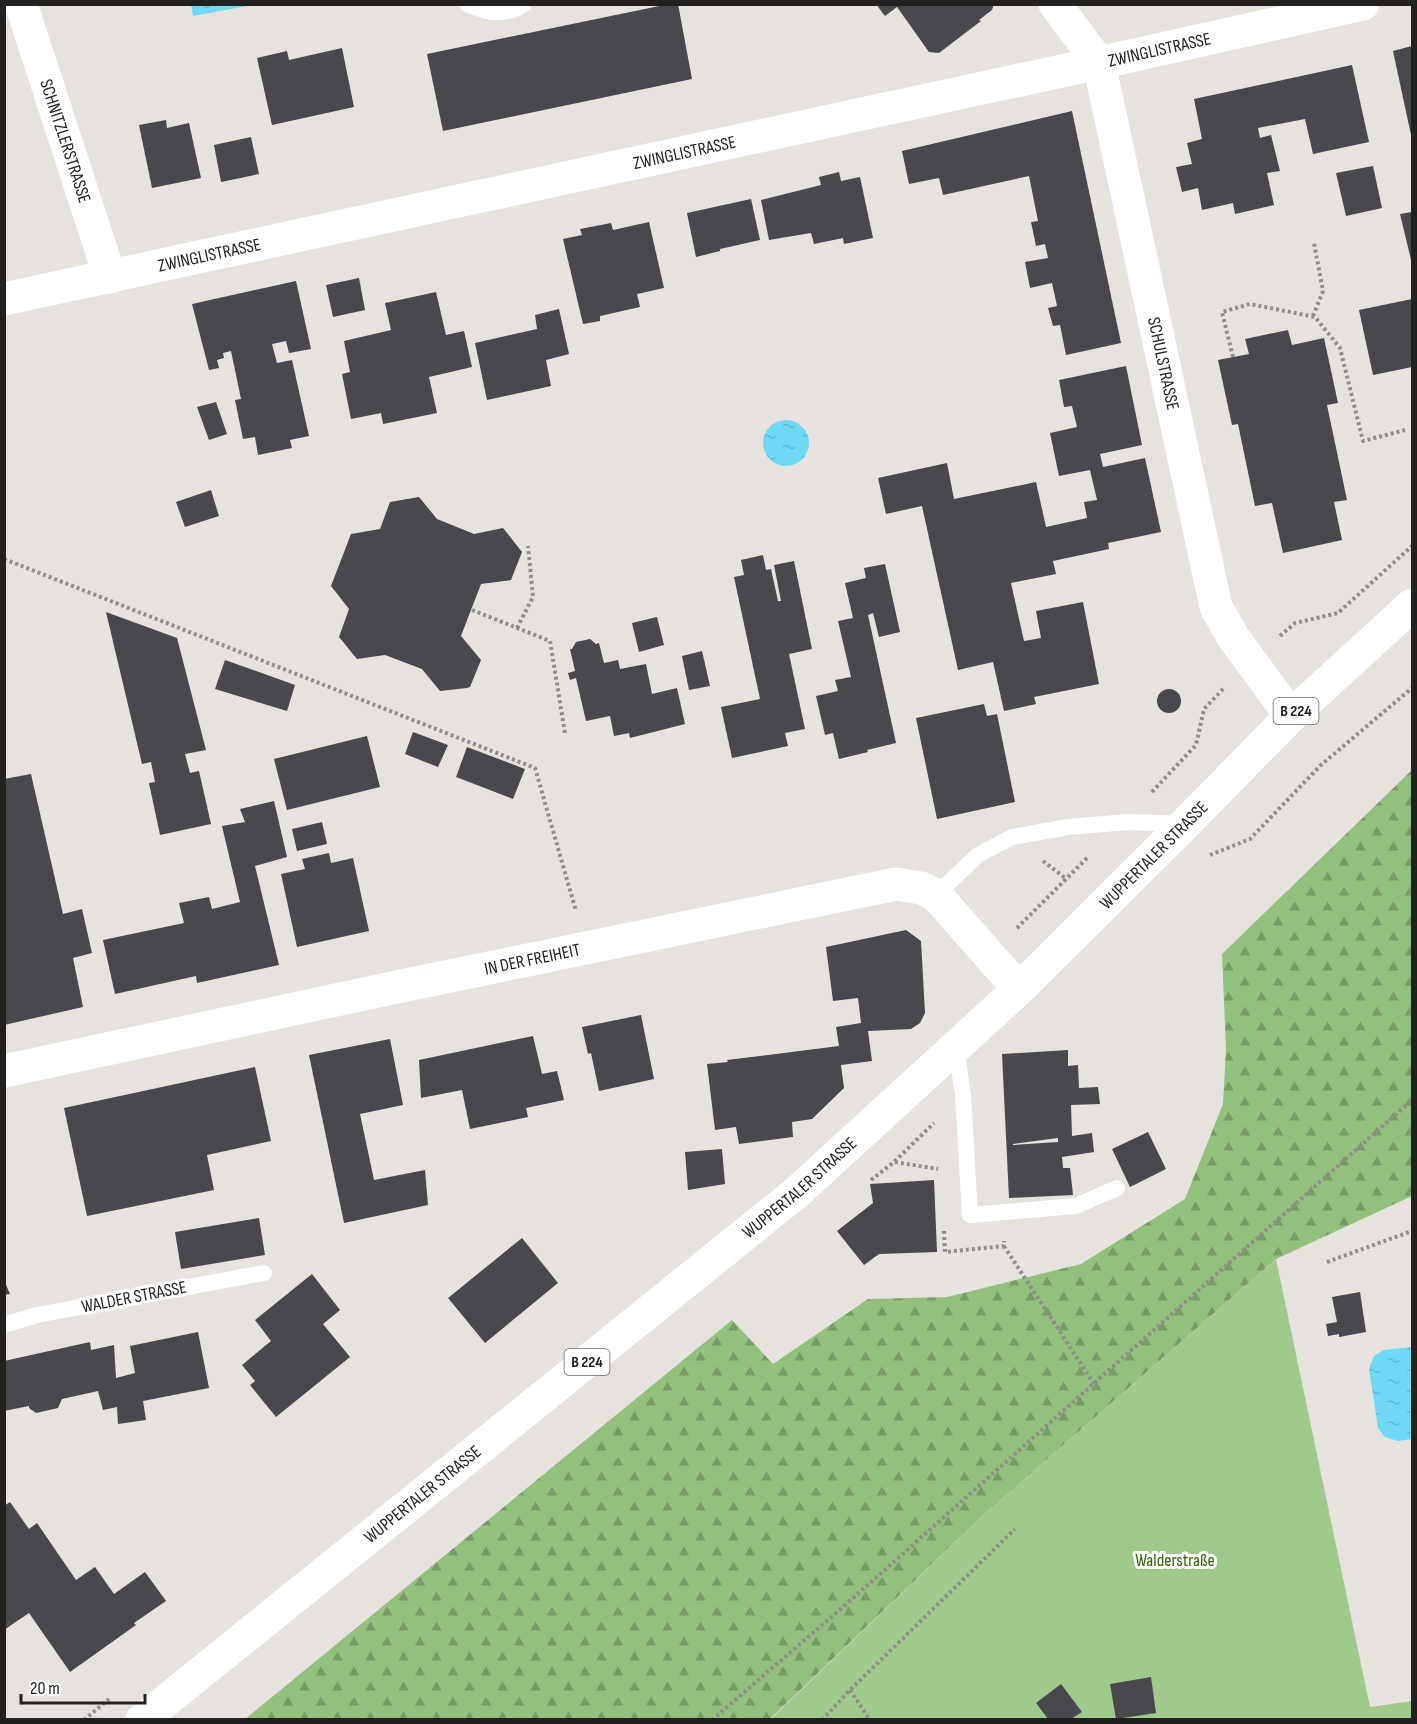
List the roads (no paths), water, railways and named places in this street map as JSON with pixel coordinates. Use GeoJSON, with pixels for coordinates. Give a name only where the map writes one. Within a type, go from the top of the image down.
{"type":"FeatureCollection","features":[{"type":"Feature","properties":{"kind":"street","name":"SCHNITZLERSTRASSE"},"geometry":{"type":"LineString","coordinates":[[21,4],[110,277]]}},
{"type":"Feature","properties":{"kind":"street","name":"SCHULSTRASSE"},"geometry":{"type":"LineString","coordinates":[[1055,4],[1099,63],[1216,607],[1233,638],[1291,716]]}},
{"type":"Feature","properties":{"kind":"street","name":"ZWINGLISTRASSE"},"geometry":{"type":"LineString","coordinates":[[4,299],[1363,4]]}},
{"type":"Feature","properties":{"kind":"street","name":"WUPPERTALER STRASSE"},"geometry":{"type":"LineString","coordinates":[[142,1719],[796,1193],[1019,989],[1291,716],[1413,604]]}},
{"type":"Feature","properties":{"kind":"street","name":"IN DER FREIHEIT"},"geometry":{"type":"LineString","coordinates":[[4,1071],[882,885],[896,884],[921,888],[936,895]]}},
{"type":"Feature","properties":{"kind":"street"},"geometry":{"type":"LineString","coordinates":[[936,895],[1019,989]]}},
{"type":"Feature","properties":{"kind":"lane"},"geometry":{"type":"LineString","coordinates":[[467,4],[485,12],[504,13],[524,4]]}},
{"type":"Feature","properties":{"kind":"lane"},"geometry":{"type":"LineString","coordinates":[[936,895],[978,855],[1012,837],[1068,827],[1127,822],[1185,824]]}},
{"type":"Feature","properties":{"kind":"lane"},"geometry":{"type":"LineString","coordinates":[[956,1045],[963,1095],[970,1215],[1076,1206],[1117,1188]]}},
{"type":"Feature","properties":{"kind":"lane","name":"WALDER STRASSE"},"geometry":{"type":"LineString","coordinates":[[4,1325],[37,1315],[264,1273]]}},
{"type":"Feature","properties":{"kind":"water"},"geometry":{"type":"Polygon","coordinates":[[[191,4],[252,4],[252,5],[193,16],[191,4]]]}},
{"type":"Feature","properties":{"kind":"water"},"geometry":{"type":"Polygon","coordinates":[[[786,420],[795,421],[803,426],[808,434],[808,452],[803,460],[795,465],[786,466],[777,465],[769,460],[764,452],[763,443],[764,434],[769,426],[777,421],[786,420]]]}},
{"type":"Feature","properties":{"kind":"water"},"geometry":{"type":"Polygon","coordinates":[[[1412,1347],[1412,1439],[1398,1441],[1385,1437],[1378,1428],[1369,1369],[1374,1356],[1384,1350],[1412,1347]]]}},
{"type":"Feature","properties":{"kind":"park label","name":"Walderstraße"},"geometry":{"type":"Point","coordinates":[1175,1560]}}]}
